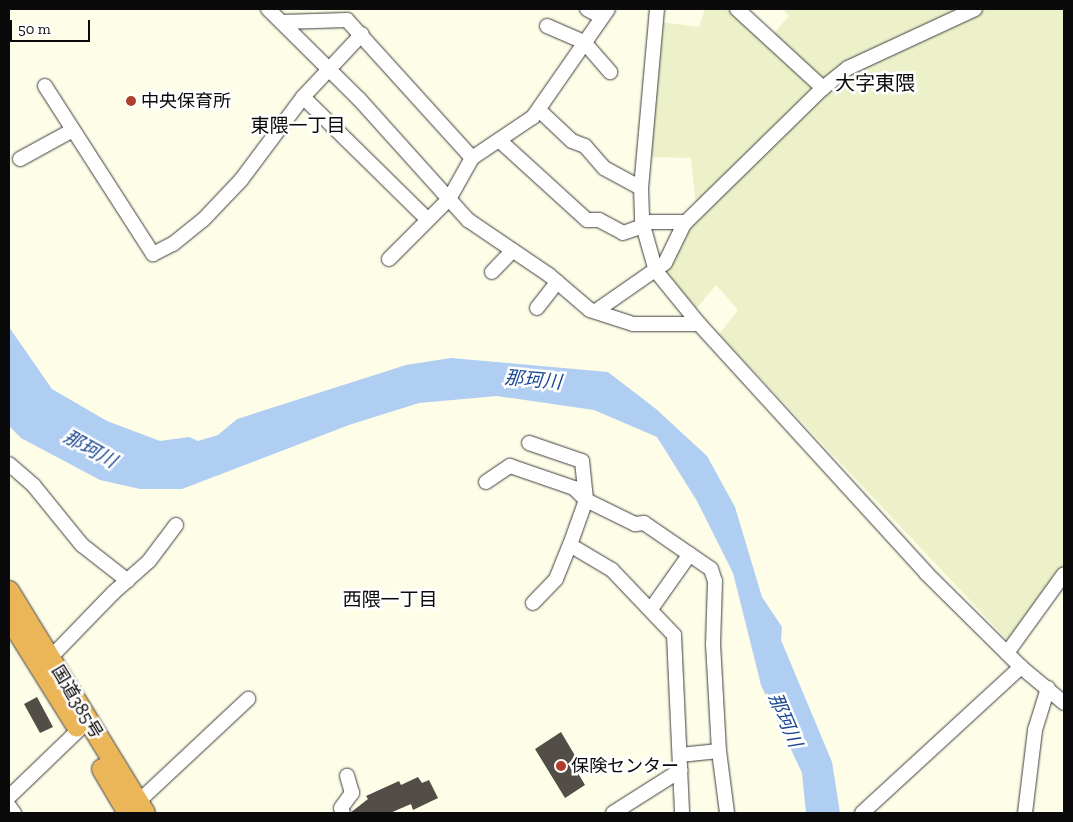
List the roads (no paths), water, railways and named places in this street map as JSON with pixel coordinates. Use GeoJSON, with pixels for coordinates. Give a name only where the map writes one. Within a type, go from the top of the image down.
{"type":"FeatureCollection","features":[{"type":"Feature","properties":{"kind":"highway","name":"国道385号"},"geometry":{"type":"LineString","coordinates":[[9,591],[51,657],[83,725]]}},
{"type":"Feature","properties":{"kind":"highway","name":"国道385号"},"geometry":{"type":"LineString","coordinates":[[9,618],[83,725],[133,811]]}},
{"type":"Feature","properties":{"kind":"street"},"geometry":{"type":"LineString","coordinates":[[268,9],[328,68],[468,220],[558,282],[596,311],[633,324],[699,324]]}},
{"type":"Feature","properties":{"kind":"street"},"geometry":{"type":"LineString","coordinates":[[389,259],[449,199],[472,158],[539,110],[605,13],[587,9]]}},
{"type":"Feature","properties":{"kind":"street"},"geometry":{"type":"LineString","coordinates":[[657,9],[641,188],[642,224],[656,271],[699,324],[926,573],[1021,667],[1064,703]]}},
{"type":"Feature","properties":{"kind":"street"},"geometry":{"type":"LineString","coordinates":[[737,9],[823,88]]}},
{"type":"Feature","properties":{"kind":"street"},"geometry":{"type":"LineString","coordinates":[[596,311],[665,263],[686,222],[823,88],[848,68],[975,9]]}},
{"type":"Feature","properties":{"kind":"street"},"geometry":{"type":"LineString","coordinates":[[282,22],[335,18],[347,20],[362,34],[472,158]]}},
{"type":"Feature","properties":{"kind":"street"},"geometry":{"type":"LineString","coordinates":[[547,26],[584,42],[610,72]]}},
{"type":"Feature","properties":{"kind":"street"},"geometry":{"type":"LineString","coordinates":[[46,86],[153,254],[173,244],[203,220],[241,180],[303,96],[362,34]]}},
{"type":"Feature","properties":{"kind":"street"},"geometry":{"type":"LineString","coordinates":[[303,96],[428,220]]}},
{"type":"Feature","properties":{"kind":"street"},"geometry":{"type":"LineString","coordinates":[[539,110],[572,141],[585,146],[604,168],[641,188]]}},
{"type":"Feature","properties":{"kind":"street"},"geometry":{"type":"LineString","coordinates":[[20,159],[74,130]]}},
{"type":"Feature","properties":{"kind":"street"},"geometry":{"type":"LineString","coordinates":[[499,140],[587,220],[599,220],[624,233],[642,224],[686,222]]}},
{"type":"Feature","properties":{"kind":"street"},"geometry":{"type":"LineString","coordinates":[[492,272],[512,250]]}},
{"type":"Feature","properties":{"kind":"street"},"geometry":{"type":"LineString","coordinates":[[537,308],[558,282]]}},
{"type":"Feature","properties":{"kind":"street"},"geometry":{"type":"LineString","coordinates":[[529,443],[582,461],[586,500],[556,579],[533,603]]}},
{"type":"Feature","properties":{"kind":"street"},"geometry":{"type":"LineString","coordinates":[[9,464],[34,486],[86,549],[128,582]]}},
{"type":"Feature","properties":{"kind":"street"},"geometry":{"type":"LineString","coordinates":[[486,482],[510,466],[574,488],[586,500],[635,524],[644,523],[705,562],[715,581],[713,644],[719,751],[727,813]]}},
{"type":"Feature","properties":{"kind":"street"},"geometry":{"type":"LineString","coordinates":[[51,657],[160,549],[176,525]]}},
{"type":"Feature","properties":{"kind":"street"},"geometry":{"type":"LineString","coordinates":[[570,545],[612,570],[674,635],[682,813]]}},
{"type":"Feature","properties":{"kind":"street"},"geometry":{"type":"LineString","coordinates":[[651,610],[690,554]]}},
{"type":"Feature","properties":{"kind":"street"},"geometry":{"type":"LineString","coordinates":[[1007,653],[1064,574]]}},
{"type":"Feature","properties":{"kind":"street"},"geometry":{"type":"LineString","coordinates":[[862,813],[1021,667]]}},
{"type":"Feature","properties":{"kind":"street"},"geometry":{"type":"LineString","coordinates":[[1025,813],[1035,730],[1048,688]]}},
{"type":"Feature","properties":{"kind":"street"},"geometry":{"type":"LineString","coordinates":[[133,811],[248,700]]}},
{"type":"Feature","properties":{"kind":"street"},"geometry":{"type":"LineString","coordinates":[[9,797],[83,725]]}},
{"type":"Feature","properties":{"kind":"street"},"geometry":{"type":"LineString","coordinates":[[680,755],[719,751]]}},
{"type":"Feature","properties":{"kind":"street"},"geometry":{"type":"LineString","coordinates":[[613,813],[680,770]]}},
{"type":"Feature","properties":{"kind":"street"},"geometry":{"type":"LineString","coordinates":[[343,813],[341,808],[352,793],[347,776]]}},
{"type":"Feature","properties":{"kind":"street"},"geometry":{"type":"LineString","coordinates":[[9,806],[14,813]]}},
{"type":"Feature","properties":{"kind":"water","name":"那珂川"},"geometry":{"type":"Polygon","coordinates":[[[9,327],[52,389],[107,421],[160,441],[189,437],[198,441],[218,435],[237,419],[406,365],[451,358],[608,372],[656,409],[707,456],[735,507],[762,597],[782,627],[781,640],[832,762],[840,813],[806,813],[802,773],[761,685],[733,573],[697,501],[657,437],[594,410],[497,396],[419,403],[349,425],[182,489],[140,489],[100,480],[21,438],[9,426],[9,327]]]}},
{"type":"Feature","properties":{"kind":"place","name":"中央保育所"},"geometry":{"type":"Point","coordinates":[131,101]}},
{"type":"Feature","properties":{"kind":"place","name":"保険センター"},"geometry":{"type":"Point","coordinates":[561,766]}},
{"type":"Feature","properties":{"kind":"district","name":"大字東隈"},"geometry":{"type":"Point","coordinates":[875,83]}},
{"type":"Feature","properties":{"kind":"district","name":"東隈一丁目"},"geometry":{"type":"Point","coordinates":[298,126]}},
{"type":"Feature","properties":{"kind":"district","name":"西隈一丁目"},"geometry":{"type":"Point","coordinates":[390,600]}}]}
